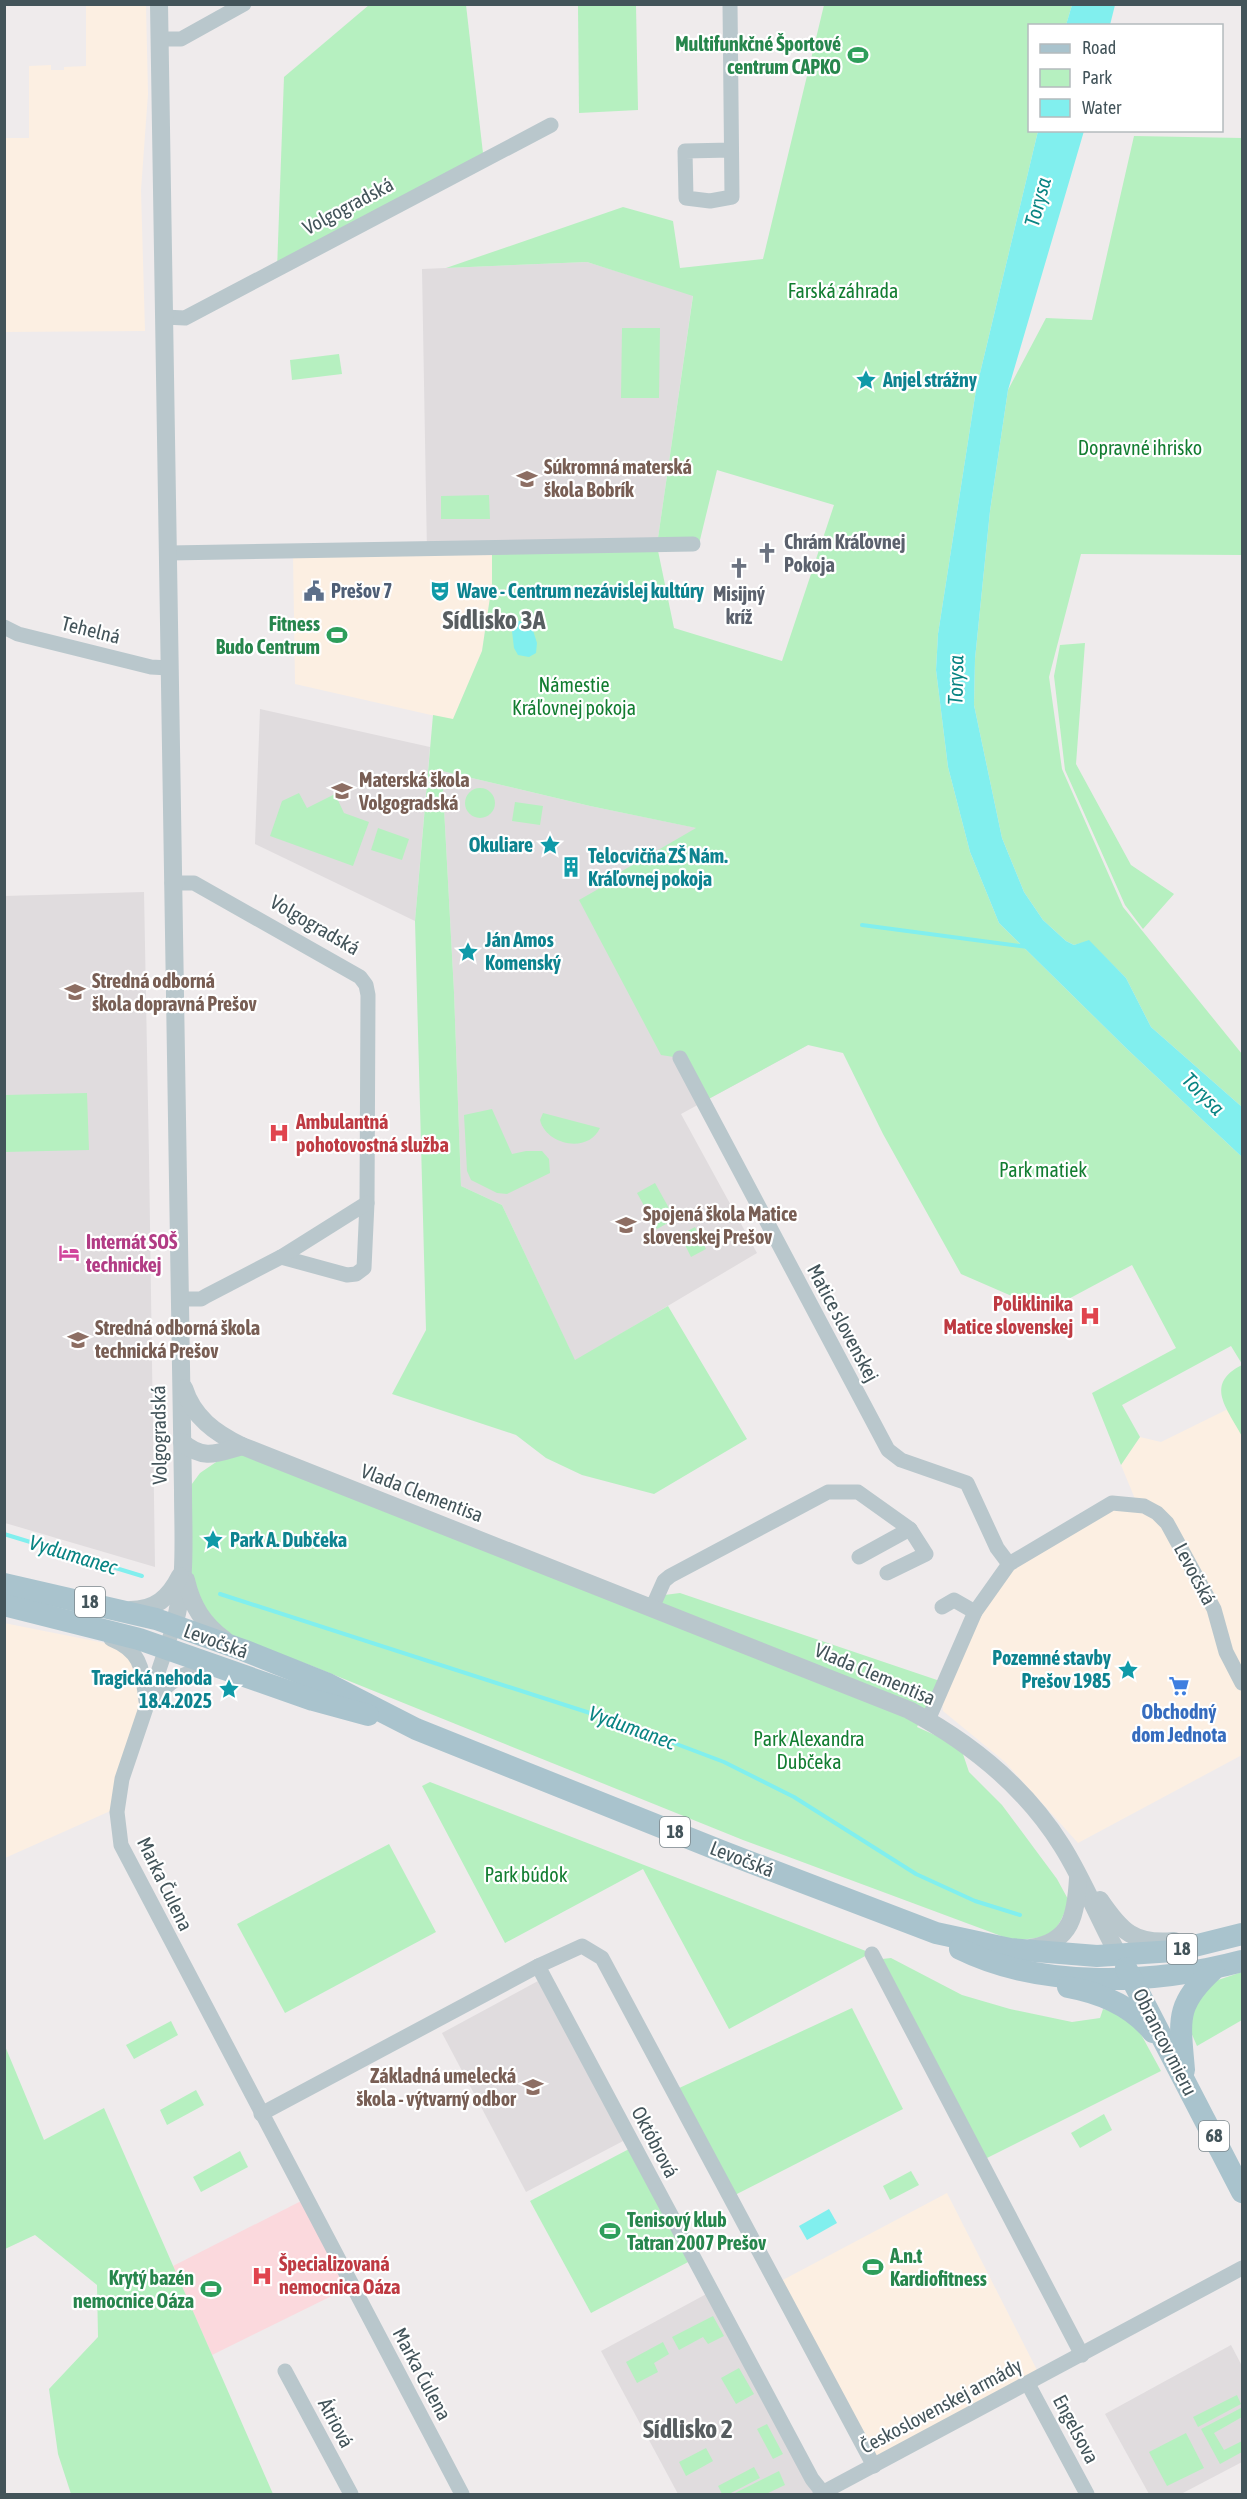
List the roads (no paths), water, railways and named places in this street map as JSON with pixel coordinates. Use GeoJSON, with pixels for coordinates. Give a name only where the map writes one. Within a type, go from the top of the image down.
{"type":"FeatureCollection","features":[{"type":"Feature","properties":{"kind":"main road","name":"Levočská"},"geometry":{"type":"LineString","coordinates":[[4,1584],[125,1610],[243,1650],[328,1684],[416,1729],[721,1851],[936,1933],[1063,1976],[1132,1979],[1178,1975],[1214,1969],[1242,1961]]}},
{"type":"Feature","properties":{"kind":"main road","name":"Levočská"},"geometry":{"type":"LineString","coordinates":[[4,1605],[166,1648],[313,1700],[416,1729]]}},
{"type":"Feature","properties":{"kind":"main road","name":"Levočská"},"geometry":{"type":"LineString","coordinates":[[1005,1957],[1119,1956],[1174,1951],[1242,1934]]}},
{"type":"Feature","properties":{"kind":"main road","name":"Obrancov mieru"},"geometry":{"type":"LineString","coordinates":[[1119,1956],[1242,2192]]}},
{"type":"Feature","properties":{"kind":"main road"},"geometry":{"type":"LineString","coordinates":[[1005,1957],[1038,1981],[1091,1992],[1119,2004],[1136,2015],[1148,2026],[1185,2081]]}},
{"type":"Feature","properties":{"kind":"main road","name":"68"},"geometry":{"type":"LineString","coordinates":[[1185,2081],[1180,2026],[1182,2012],[1187,1998],[1214,1969]]}},
{"type":"Feature","properties":{"kind":"street","name":"Volgogradská"},"geometry":{"type":"LineString","coordinates":[[159,4],[184,1569],[180,1604],[174,1625]]}},
{"type":"Feature","properties":{"kind":"street"},"geometry":{"type":"LineString","coordinates":[[159,39],[181,39],[244,4]]}},
{"type":"Feature","properties":{"kind":"street"},"geometry":{"type":"LineString","coordinates":[[730,4],[731,150]]}},
{"type":"Feature","properties":{"kind":"street","name":"Volgogradská"},"geometry":{"type":"LineString","coordinates":[[164,316],[185,318],[551,125]]}},
{"type":"Feature","properties":{"kind":"street"},"geometry":{"type":"LineString","coordinates":[[169,553],[693,544]]}},
{"type":"Feature","properties":{"kind":"street","name":"Tehelná"},"geometry":{"type":"LineString","coordinates":[[4,627],[18,634],[151,667],[169,668]]}},
{"type":"Feature","properties":{"kind":"street","name":"Volgogradská"},"geometry":{"type":"LineString","coordinates":[[172,883],[194,883],[360,977],[367,990],[367,1203],[364,1268],[356,1274],[347,1275],[281,1257]]}},
{"type":"Feature","properties":{"kind":"street","name":"Matice slovenskej"},"geometry":{"type":"LineString","coordinates":[[680,1058],[888,1450],[901,1460],[967,1483],[997,1548],[1009,1564]]}},
{"type":"Feature","properties":{"kind":"street"},"geometry":{"type":"LineString","coordinates":[[179,1299],[201,1299],[281,1257],[367,1203]]}},
{"type":"Feature","properties":{"kind":"street","name":"Vlada Clementisa"},"geometry":{"type":"LineString","coordinates":[[180,1374],[191,1405],[213,1430],[242,1446],[909,1710],[928,1720],[983,1758],[1027,1800],[1062,1846],[1119,1956]]}},
{"type":"Feature","properties":{"kind":"street"},"geometry":{"type":"LineString","coordinates":[[213,1430],[190,1434],[182,1442],[191,1450],[201,1454],[215,1455],[242,1446]]}},
{"type":"Feature","properties":{"kind":"street"},"geometry":{"type":"LineString","coordinates":[[183,1490],[191,1476],[215,1455]]}},
{"type":"Feature","properties":{"kind":"street"},"geometry":{"type":"LineString","coordinates":[[652,1608],[664,1581],[670,1576],[828,1492],[858,1492],[910,1529],[926,1554],[887,1573]]}},
{"type":"Feature","properties":{"kind":"street","name":"Levočská"},"geometry":{"type":"LineString","coordinates":[[1009,1564],[1112,1503],[1144,1506],[1157,1513],[1167,1523],[1214,1609],[1226,1652],[1242,1683]]}},
{"type":"Feature","properties":{"kind":"street"},"geometry":{"type":"LineString","coordinates":[[859,1557],[910,1529]]}},
{"type":"Feature","properties":{"kind":"street"},"geometry":{"type":"LineString","coordinates":[[928,1720],[975,1612],[1009,1564]]}},
{"type":"Feature","properties":{"kind":"street","name":"Volgogradská"},"geometry":{"type":"LineString","coordinates":[[184,1569],[189,1593],[199,1614],[212,1630],[243,1650]]}},
{"type":"Feature","properties":{"kind":"street"},"geometry":{"type":"LineString","coordinates":[[125,1610],[148,1609],[162,1602],[173,1590],[184,1569]]}},
{"type":"Feature","properties":{"kind":"street"},"geometry":{"type":"LineString","coordinates":[[942,1607],[954,1600],[975,1612]]}},
{"type":"Feature","properties":{"kind":"street"},"geometry":{"type":"LineString","coordinates":[[46,1615],[128,1647],[142,1668],[146,1707]]}},
{"type":"Feature","properties":{"kind":"street","name":"Marka Čulena"},"geometry":{"type":"LineString","coordinates":[[174,1625],[118,1795],[117,1828],[121,1845],[462,2494]]}},
{"type":"Feature","properties":{"kind":"street"},"geometry":{"type":"LineString","coordinates":[[146,1707],[178,1676],[200,1669],[223,1668]]}},
{"type":"Feature","properties":{"kind":"street"},"geometry":{"type":"LineString","coordinates":[[1078,1876],[1099,1899],[1116,1923],[1129,1934],[1144,1941],[1180,1941],[1242,1925]]}},
{"type":"Feature","properties":{"kind":"street"},"geometry":{"type":"LineString","coordinates":[[1005,1957],[1044,1946],[1058,1938],[1072,1920],[1078,1876]]}},
{"type":"Feature","properties":{"kind":"street"},"geometry":{"type":"LineString","coordinates":[[261,2114],[538,1966],[582,1946],[602,1958],[874,2466]]}},
{"type":"Feature","properties":{"kind":"street"},"geometry":{"type":"LineString","coordinates":[[872,1954],[1082,2355]]}},
{"type":"Feature","properties":{"kind":"street","name":"Októbrová"},"geometry":{"type":"LineString","coordinates":[[538,1966],[702,2277],[823,2494]]}},
{"type":"Feature","properties":{"kind":"street","name":"Československej armády"},"geometry":{"type":"LineString","coordinates":[[823,2494],[1242,2268]]}},
{"type":"Feature","properties":{"kind":"street","name":"Átriová"},"geometry":{"type":"LineString","coordinates":[[285,2371],[351,2494]]}},
{"type":"Feature","properties":{"kind":"street","name":"Engelsova"},"geometry":{"type":"LineString","coordinates":[[1028,2384],[1087,2494]]}},
{"type":"Feature","properties":{"kind":"water"},"geometry":{"type":"Polygon","coordinates":[[[1072,5],[1115,5],[1110,24],[1066,24],[1072,5]]]}},
{"type":"Feature","properties":{"kind":"water","name":"Torysa"},"geometry":{"type":"Polygon","coordinates":[[[1038,132],[1084,132],[1008,390],[990,511],[975,659],[974,705],[1002,838],[1024,892],[1043,920],[1066,941],[1074,945],[1089,940],[1126,978],[1151,1027],[1242,1107],[1242,1157],[1127,1049],[999,923],[970,852],[948,767],[936,670],[938,634],[976,390],[1038,132]]]}},
{"type":"Feature","properties":{"kind":"water"},"geometry":{"type":"Polygon","coordinates":[[[530,621],[537,643],[536,653],[529,657],[518,655],[514,648],[511,623],[530,621]]]}},
{"type":"Feature","properties":{"kind":"water"},"geometry":{"type":"Polygon","coordinates":[[[829,2209],[837,2223],[807,2240],[799,2226],[829,2209]]]}},
{"type":"Feature","properties":{"kind":"waterway"},"geometry":{"type":"LineString","coordinates":[[862,925],[1028,947]]}},
{"type":"Feature","properties":{"kind":"waterway","name":"Vydumanec"},"geometry":{"type":"LineString","coordinates":[[4,1534],[142,1576]]}},
{"type":"Feature","properties":{"kind":"waterway","name":"Vydumanec"},"geometry":{"type":"LineString","coordinates":[[220,1594],[621,1723],[724,1762],[794,1797],[916,1874],[975,1901],[1020,1915]]}},
{"type":"Feature","properties":{"kind":"place","name":"Multifunkčné Športové centrum CAPKO"},"geometry":{"type":"Point","coordinates":[858,55]}},
{"type":"Feature","properties":{"kind":"place","name":"Anjel strážny"},"geometry":{"type":"Point","coordinates":[866,380]}},
{"type":"Feature","properties":{"kind":"place","name":"Súkromná materská škola Bobrík"},"geometry":{"type":"Point","coordinates":[527,479]}},
{"type":"Feature","properties":{"kind":"place","name":"Chrám Kráľovnej Pokoja"},"geometry":{"type":"Point","coordinates":[767,553]}},
{"type":"Feature","properties":{"kind":"place","name":"Misijný kríž"},"geometry":{"type":"Point","coordinates":[739,568]}},
{"type":"Feature","properties":{"kind":"place","name":"Prešov 7"},"geometry":{"type":"Point","coordinates":[314,591]}},
{"type":"Feature","properties":{"kind":"place","name":"Wave - Centrum nezávislej kultúry"},"geometry":{"type":"Point","coordinates":[440,591]}},
{"type":"Feature","properties":{"kind":"place","name":"Fitness Budo Centrum"},"geometry":{"type":"Point","coordinates":[337,635]}},
{"type":"Feature","properties":{"kind":"place","name":"Materská škola Volgogradská"},"geometry":{"type":"Point","coordinates":[342,791]}},
{"type":"Feature","properties":{"kind":"place","name":"Okuliare"},"geometry":{"type":"Point","coordinates":[550,845]}},
{"type":"Feature","properties":{"kind":"place","name":"Telocvičňa ZŠ Nám. Kráľovnej pokoja"},"geometry":{"type":"Point","coordinates":[571,867]}},
{"type":"Feature","properties":{"kind":"place","name":"Ján Amos Komenský"},"geometry":{"type":"Point","coordinates":[468,952]}},
{"type":"Feature","properties":{"kind":"place","name":"Stredná odborná škola dopravná Prešov"},"geometry":{"type":"Point","coordinates":[75,992]}},
{"type":"Feature","properties":{"kind":"place","name":"Ambulantná pohotovostná služba"},"geometry":{"type":"Point","coordinates":[279,1133]}},
{"type":"Feature","properties":{"kind":"place","name":"Spojená škola Matice slovenskej Prešov"},"geometry":{"type":"Point","coordinates":[626,1225]}},
{"type":"Feature","properties":{"kind":"place","name":"Internát SOŠ technickej"},"geometry":{"type":"Point","coordinates":[69,1253]}},
{"type":"Feature","properties":{"kind":"place","name":"Poliklinika Matice slovenskej"},"geometry":{"type":"Point","coordinates":[1090,1316]}},
{"type":"Feature","properties":{"kind":"place","name":"Stredná odborná škola technická Prešov"},"geometry":{"type":"Point","coordinates":[78,1340]}},
{"type":"Feature","properties":{"kind":"place","name":"Park A. Dubčeka"},"geometry":{"type":"Point","coordinates":[213,1540]}},
{"type":"Feature","properties":{"kind":"place","name":"Pozemné stavby Prešov 1985"},"geometry":{"type":"Point","coordinates":[1128,1670]}},
{"type":"Feature","properties":{"kind":"place","name":"Obchodný dom Jednota"},"geometry":{"type":"Point","coordinates":[1179,1686]}},
{"type":"Feature","properties":{"kind":"place","name":"Tragická nehoda 18.4.2025"},"geometry":{"type":"Point","coordinates":[229,1689]}},
{"type":"Feature","properties":{"kind":"place","name":"Základná umelecká škola - výtvarný odbor"},"geometry":{"type":"Point","coordinates":[533,2087]}},
{"type":"Feature","properties":{"kind":"place","name":"Tenisový klub Tatran 2007 Prešov"},"geometry":{"type":"Point","coordinates":[610,2231]}},
{"type":"Feature","properties":{"kind":"place","name":"A.n.t Kardiofitness"},"geometry":{"type":"Point","coordinates":[873,2267]}},
{"type":"Feature","properties":{"kind":"place","name":"Špecializovaná nemocnica Oáza"},"geometry":{"type":"Point","coordinates":[262,2276]}},
{"type":"Feature","properties":{"kind":"place","name":"Krytý bazén nemocnice Oáza"},"geometry":{"type":"Point","coordinates":[211,2289]}},
{"type":"Feature","properties":{"kind":"district","name":"Sídlisko 3A"},"geometry":{"type":"Point","coordinates":[494,620]}},
{"type":"Feature","properties":{"kind":"district","name":"Sídlisko 2"},"geometry":{"type":"Point","coordinates":[688,2429]}},
{"type":"Feature","properties":{"kind":"park label","name":"Farská záhrada"},"geometry":{"type":"Point","coordinates":[843,291]}},
{"type":"Feature","properties":{"kind":"park label","name":"Dopravné ihrisko"},"geometry":{"type":"Point","coordinates":[1140,448]}},
{"type":"Feature","properties":{"kind":"park label","name":"Námestie Kráľovnej pokoja"},"geometry":{"type":"Point","coordinates":[574,696]}},
{"type":"Feature","properties":{"kind":"park label","name":"Park matiek"},"geometry":{"type":"Point","coordinates":[1043,1170]}},
{"type":"Feature","properties":{"kind":"park label","name":"Park Alexandra Dubčeka"},"geometry":{"type":"Point","coordinates":[809,1750]}},
{"type":"Feature","properties":{"kind":"park label","name":"Park búdok"},"geometry":{"type":"Point","coordinates":[526,1875]}}]}
